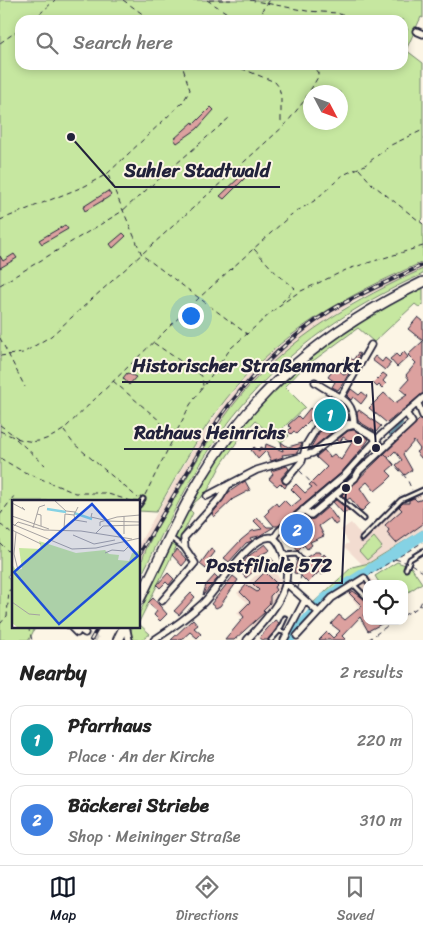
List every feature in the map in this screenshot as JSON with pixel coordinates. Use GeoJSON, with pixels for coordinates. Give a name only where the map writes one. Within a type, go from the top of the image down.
{"type":"FeatureCollection","features":[{"type":"Feature","properties":{"kind":"main road"},"geometry":{"type":"LineString","coordinates":[[140,598],[200,478],[228,435],[262,396],[298,361],[332,334],[364,312],[423,282]]}},
{"type":"Feature","properties":{"kind":"main road"},"geometry":{"type":"LineString","coordinates":[[118,640],[125,628]]}},
{"type":"Feature","properties":{"kind":"street"},"geometry":{"type":"LineString","coordinates":[[416,31],[423,34]]}},
{"type":"Feature","properties":{"kind":"street"},"geometry":{"type":"LineString","coordinates":[[341,398],[371,346]]}},
{"type":"Feature","properties":{"kind":"street"},"geometry":{"type":"LineString","coordinates":[[315,382],[352,406],[354,425]]}},
{"type":"Feature","properties":{"kind":"street"},"geometry":{"type":"LineString","coordinates":[[303,510],[311,515],[375,441],[423,398]]}},
{"type":"Feature","properties":{"kind":"street"},"geometry":{"type":"LineString","coordinates":[[418,404],[422,414]]}},
{"type":"Feature","properties":{"kind":"street"},"geometry":{"type":"LineString","coordinates":[[274,538],[279,531],[322,494],[333,491],[359,471],[412,422],[406,413]]}},
{"type":"Feature","properties":{"kind":"street"},"geometry":{"type":"LineString","coordinates":[[286,480],[305,456],[306,445],[317,427],[336,423],[354,425],[373,436],[382,450]]}},
{"type":"Feature","properties":{"kind":"street"},"geometry":{"type":"LineString","coordinates":[[207,496],[257,470],[313,453],[346,427],[354,425]]}},
{"type":"Feature","properties":{"kind":"street"},"geometry":{"type":"LineString","coordinates":[[354,466],[359,471]]}},
{"type":"Feature","properties":{"kind":"street"},"geometry":{"type":"LineString","coordinates":[[162,600],[193,567],[194,559],[184,548],[184,538],[220,498],[228,486]]}},
{"type":"Feature","properties":{"kind":"street"},"geometry":{"type":"LineString","coordinates":[[154,640],[182,620],[213,593],[250,548],[266,538],[274,538]]}},
{"type":"Feature","properties":{"kind":"street"},"geometry":{"type":"LineString","coordinates":[[247,640],[272,611],[280,599],[286,583],[286,564],[274,538]]}},
{"type":"Feature","properties":{"kind":"street"},"geometry":{"type":"LineString","coordinates":[[295,638],[332,598],[364,578]]}},
{"type":"Feature","properties":{"kind":"street"},"geometry":{"type":"LineString","coordinates":[[286,583],[318,612]]}},
{"type":"Feature","properties":{"kind":"street"},"geometry":{"type":"LineString","coordinates":[[284,640],[305,600]]}},
{"type":"Feature","properties":{"kind":"street"},"geometry":{"type":"LineString","coordinates":[[75,640],[79,630],[85,633]]}},
{"type":"Feature","properties":{"kind":"lane"},"geometry":{"type":"LineString","coordinates":[[362,539],[401,500],[423,490]]}},
{"type":"Feature","properties":{"kind":"lane"},"geometry":{"type":"LineString","coordinates":[[333,491],[364,519]]}},
{"type":"Feature","properties":{"kind":"lane"},"geometry":{"type":"LineString","coordinates":[[170,537],[184,548]]}},
{"type":"Feature","properties":{"kind":"lane"},"geometry":{"type":"LineString","coordinates":[[406,570],[410,558],[423,551]]}},
{"type":"Feature","properties":{"kind":"lane"},"geometry":{"type":"LineString","coordinates":[[283,555],[297,554],[304,563],[303,569]]}},
{"type":"Feature","properties":{"kind":"lane"},"geometry":{"type":"LineString","coordinates":[[354,585],[363,594]]}},
{"type":"Feature","properties":{"kind":"lane"},"geometry":{"type":"LineString","coordinates":[[270,640],[278,631],[285,618]]}},
{"type":"Feature","properties":{"kind":"lane"},"geometry":{"type":"LineString","coordinates":[[278,631],[288,633]]}},
{"type":"Feature","properties":{"kind":"path"},"geometry":{"type":"LineString","coordinates":[[38,15],[55,0]]}},
{"type":"Feature","properties":{"kind":"path"},"geometry":{"type":"LineString","coordinates":[[123,0],[144,15]]}},
{"type":"Feature","properties":{"kind":"path"},"geometry":{"type":"LineString","coordinates":[[230,15],[207,0],[231,0]]}},
{"type":"Feature","properties":{"kind":"path"},"geometry":{"type":"LineString","coordinates":[[250,0],[307,11],[342,15]]}},
{"type":"Feature","properties":{"kind":"path"},"geometry":{"type":"LineString","coordinates":[[264,15],[262,10],[265,3],[270,0]]}},
{"type":"Feature","properties":{"kind":"path"},"geometry":{"type":"LineString","coordinates":[[408,30],[416,31]]}},
{"type":"Feature","properties":{"kind":"path"},"geometry":{"type":"LineString","coordinates":[[0,43],[15,32]]}},
{"type":"Feature","properties":{"kind":"path"},"geometry":{"type":"LineString","coordinates":[[0,220],[85,186],[107,174],[183,102],[190,90],[184,70]]}},
{"type":"Feature","properties":{"kind":"path"},"geometry":{"type":"LineString","coordinates":[[245,70],[275,82],[279,87],[281,121],[285,124]]}},
{"type":"Feature","properties":{"kind":"path"},"geometry":{"type":"LineString","coordinates":[[0,356],[23,354],[51,336],[142,255],[285,124],[304,101],[318,77],[316,70]]}},
{"type":"Feature","properties":{"kind":"path"},"geometry":{"type":"LineString","coordinates":[[0,285],[123,211],[229,118]]}},
{"type":"Feature","properties":{"kind":"path"},"geometry":{"type":"LineString","coordinates":[[0,432],[22,441],[34,442],[63,430],[200,297],[292,214],[314,201],[343,176],[391,145],[423,130]]}},
{"type":"Feature","properties":{"kind":"path"},"geometry":{"type":"LineString","coordinates":[[358,168],[372,184],[423,224]]}},
{"type":"Feature","properties":{"kind":"path"},"geometry":{"type":"LineString","coordinates":[[107,174],[142,255],[247,334]]}},
{"type":"Feature","properties":{"kind":"path"},"geometry":{"type":"LineString","coordinates":[[280,304],[299,292],[348,269],[423,246]]}},
{"type":"Feature","properties":{"kind":"path"},"geometry":{"type":"LineString","coordinates":[[63,430],[72,443],[142,500],[170,441],[190,405],[231,348],[295,288],[281,279],[254,248]]}},
{"type":"Feature","properties":{"kind":"path"},"geometry":{"type":"LineString","coordinates":[[0,338],[11,356],[25,388]]}},
{"type":"Feature","properties":{"kind":"path"},"geometry":{"type":"LineString","coordinates":[[153,342],[202,376],[203,387]]}},
{"type":"Feature","properties":{"kind":"path"},"geometry":{"type":"LineString","coordinates":[[113,382],[160,422],[170,441]]}},
{"type":"Feature","properties":{"kind":"path"},"geometry":{"type":"LineString","coordinates":[[0,425],[22,441]]}},
{"type":"Feature","properties":{"kind":"path"},"geometry":{"type":"LineString","coordinates":[[15,438],[45,465]]}},
{"type":"Feature","properties":{"kind":"path"},"geometry":{"type":"LineString","coordinates":[[382,450],[407,479],[413,493]]}},
{"type":"Feature","properties":{"kind":"path"},"geometry":{"type":"LineString","coordinates":[[0,458],[22,471],[76,493],[105,492],[128,500]]}},
{"type":"Feature","properties":{"kind":"path"},"geometry":{"type":"LineString","coordinates":[[297,468],[322,494]]}},
{"type":"Feature","properties":{"kind":"path"},"geometry":{"type":"LineString","coordinates":[[0,515],[14,496]]}},
{"type":"Feature","properties":{"kind":"path"},"geometry":{"type":"LineString","coordinates":[[0,524],[12,534]]}},
{"type":"Feature","properties":{"kind":"path"},"geometry":{"type":"LineString","coordinates":[[364,578],[423,542]]}},
{"type":"Feature","properties":{"kind":"path"},"geometry":{"type":"LineString","coordinates":[[0,543],[12,555]]}},
{"type":"Feature","properties":{"kind":"path"},"geometry":{"type":"LineString","coordinates":[[298,592],[303,569]]}},
{"type":"Feature","properties":{"kind":"path"},"geometry":{"type":"LineString","coordinates":[[0,624],[7,616],[9,590],[12,591]]}},
{"type":"Feature","properties":{"kind":"path"},"geometry":{"type":"LineString","coordinates":[[408,613],[419,607],[423,599]]}},
{"type":"Feature","properties":{"kind":"path"},"geometry":{"type":"LineString","coordinates":[[368,640],[389,625]]}},
{"type":"Feature","properties":{"kind":"shaded area"},"geometry":{"type":"Polygon","coordinates":[[[423,262],[423,269],[357,300],[328,319],[269,366],[244,393],[203,451],[161,523],[140,565],[140,542],[195,446],[226,400],[260,361],[330,307],[423,262]]]}},
{"type":"Feature","properties":{"kind":"shaded area"},"geometry":{"type":"Polygon","coordinates":[[[421,493],[423,530],[415,537],[364,566],[344,546],[349,543],[341,530],[351,523],[362,536],[379,521],[383,523],[402,501],[421,493]]]}},
{"type":"Feature","properties":{"kind":"shaded area"},"geometry":{"type":"Polygon","coordinates":[[[273,571],[283,581],[280,594],[269,612],[254,628],[237,613],[247,602],[237,593],[255,576],[273,571]]]}},
{"type":"Feature","properties":{"kind":"shaded area"},"geometry":{"type":"Polygon","coordinates":[[[363,581],[363,611],[346,592],[363,581]]]}},
{"type":"Feature","properties":{"kind":"green space"},"geometry":{"type":"Polygon","coordinates":[[[0,0],[423,0],[423,18],[421,17],[408,46],[408,15],[15,15],[15,70],[408,70],[408,52],[423,63],[423,218],[420,221],[423,224],[423,262],[341,302],[292,335],[269,354],[247,375],[216,412],[189,454],[156,512],[140,511],[140,500],[12,500],[12,572],[7,576],[12,583],[12,628],[35,628],[29,640],[0,640],[0,0]]]}},
{"type":"Feature","properties":{"kind":"green space"},"geometry":{"type":"Polygon","coordinates":[[[423,269],[423,274],[372,299],[301,347],[241,407],[211,447],[198,469],[140,578],[143,559],[157,527],[215,431],[243,393],[282,354],[326,321],[423,269]]]}},
{"type":"Feature","properties":{"kind":"green space"},"geometry":{"type":"Polygon","coordinates":[[[423,288],[423,305],[420,308],[415,304],[374,342],[358,328],[302,369],[285,387],[305,407],[283,428],[289,436],[281,442],[255,421],[241,436],[221,465],[207,492],[194,503],[190,510],[193,513],[140,620],[140,612],[169,551],[201,488],[212,468],[244,423],[289,376],[313,355],[366,318],[423,288]]]}},
{"type":"Feature","properties":{"kind":"green space"},"geometry":{"type":"Polygon","coordinates":[[[423,530],[423,539],[336,592],[318,608],[312,604],[352,567],[369,563],[423,530]]]}},
{"type":"Feature","properties":{"kind":"green space"},"geometry":{"type":"Polygon","coordinates":[[[374,537],[382,547],[367,560],[359,551],[374,537]]]}},
{"type":"Feature","properties":{"kind":"green space"},"geometry":{"type":"Polygon","coordinates":[[[397,562],[411,567],[422,583],[408,592],[408,580],[378,580],[375,576],[397,562]]]}},
{"type":"Feature","properties":{"kind":"green space"},"geometry":{"type":"Polygon","coordinates":[[[140,625],[150,634],[142,640],[134,640],[129,634],[132,628],[140,628],[140,625]]]}},
{"type":"Feature","properties":{"kind":"building"},"geometry":{"type":"Polygon","coordinates":[[[211,107],[214,110],[197,129],[177,143],[174,139],[193,122],[194,124],[211,107]]]}},
{"type":"Feature","properties":{"kind":"building"},"geometry":{"type":"Polygon","coordinates":[[[242,175],[245,178],[224,199],[220,196],[242,175]]]}},
{"type":"Feature","properties":{"kind":"building"},"geometry":{"type":"Polygon","coordinates":[[[108,191],[111,195],[85,211],[83,207],[108,191]]]}},
{"type":"Feature","properties":{"kind":"building"},"geometry":{"type":"Polygon","coordinates":[[[65,225],[68,229],[42,244],[39,240],[65,225]]]}},
{"type":"Feature","properties":{"kind":"building"},"geometry":{"type":"Polygon","coordinates":[[[123,233],[126,236],[113,248],[110,244],[123,233]]]}},
{"type":"Feature","properties":{"kind":"building"},"geometry":{"type":"Polygon","coordinates":[[[14,254],[17,258],[0,268],[0,256],[3,261],[14,254]]]}},
{"type":"Feature","properties":{"kind":"building"},"geometry":{"type":"Polygon","coordinates":[[[418,317],[423,321],[423,341],[408,329],[418,317]]]}},
{"type":"Feature","properties":{"kind":"building"},"geometry":{"type":"Polygon","coordinates":[[[423,341],[423,393],[387,423],[369,408],[384,393],[395,403],[407,395],[400,389],[409,379],[406,375],[416,363],[408,355],[423,341]]]}},
{"type":"Feature","properties":{"kind":"building"},"geometry":{"type":"Polygon","coordinates":[[[404,352],[408,357],[397,367],[390,359],[396,354],[399,357],[404,352]]]}},
{"type":"Feature","properties":{"kind":"building"},"geometry":{"type":"Polygon","coordinates":[[[358,353],[360,354],[338,390],[332,387],[335,382],[328,377],[335,367],[345,375],[350,367],[344,361],[348,356],[353,360],[358,353]]]}},
{"type":"Feature","properties":{"kind":"building"},"geometry":{"type":"Polygon","coordinates":[[[375,356],[382,362],[385,358],[391,363],[385,370],[372,360],[375,356]]]}},
{"type":"Feature","properties":{"kind":"building"},"geometry":{"type":"Polygon","coordinates":[[[127,373],[136,377],[129,385],[123,378],[127,373]]]}},
{"type":"Feature","properties":{"kind":"building"},"geometry":{"type":"Polygon","coordinates":[[[383,373],[387,376],[383,381],[386,384],[382,388],[379,385],[377,387],[373,383],[383,373]]]}},
{"type":"Feature","properties":{"kind":"building"},"geometry":{"type":"Polygon","coordinates":[[[351,389],[359,395],[362,392],[367,396],[361,404],[353,397],[351,400],[347,396],[351,389]]]}},
{"type":"Feature","properties":{"kind":"building"},"geometry":{"type":"Polygon","coordinates":[[[332,399],[344,406],[349,419],[325,419],[333,406],[332,399]]]}},
{"type":"Feature","properties":{"kind":"building"},"geometry":{"type":"Polygon","coordinates":[[[310,408],[319,415],[313,422],[310,420],[296,434],[294,431],[291,434],[288,431],[291,428],[288,425],[298,416],[301,419],[310,408]]]}},
{"type":"Feature","properties":{"kind":"building"},"geometry":{"type":"Polygon","coordinates":[[[359,410],[381,426],[376,432],[358,421],[357,411],[359,410]]]}},
{"type":"Feature","properties":{"kind":"building"},"geometry":{"type":"Polygon","coordinates":[[[420,419],[423,424],[422,459],[416,452],[420,449],[414,441],[403,454],[412,470],[405,475],[396,465],[402,460],[395,451],[388,458],[394,465],[387,471],[392,476],[375,491],[367,482],[360,488],[370,503],[361,512],[350,498],[347,500],[342,495],[420,419]]]}},
{"type":"Feature","properties":{"kind":"building"},"geometry":{"type":"Polygon","coordinates":[[[337,428],[311,449],[310,449],[320,431],[337,428]]]}},
{"type":"Feature","properties":{"kind":"building"},"geometry":{"type":"Polygon","coordinates":[[[354,430],[369,439],[365,445],[341,473],[278,526],[274,526],[265,515],[268,510],[276,503],[278,506],[284,500],[291,507],[301,499],[291,489],[296,484],[305,493],[312,487],[309,485],[327,467],[316,457],[324,450],[330,457],[334,454],[341,460],[352,442],[343,437],[340,442],[337,440],[348,431],[354,430]]]}},
{"type":"Feature","properties":{"kind":"building"},"geometry":{"type":"Polygon","coordinates":[[[281,442],[288,447],[302,443],[297,453],[282,455],[283,457],[271,461],[266,451],[258,459],[251,450],[254,447],[259,451],[261,447],[265,449],[266,444],[283,451],[281,442]]]}},
{"type":"Feature","properties":{"kind":"building"},"geometry":{"type":"Polygon","coordinates":[[[287,466],[289,469],[281,478],[283,483],[287,484],[285,488],[280,483],[277,486],[269,479],[273,474],[271,471],[287,466]]]}},
{"type":"Feature","properties":{"kind":"building"},"geometry":{"type":"Polygon","coordinates":[[[245,481],[250,490],[233,499],[214,517],[212,514],[229,492],[245,481]]]}},
{"type":"Feature","properties":{"kind":"building"},"geometry":{"type":"Polygon","coordinates":[[[414,498],[417,501],[423,499],[423,524],[396,543],[387,533],[389,530],[385,525],[402,510],[399,507],[403,503],[409,503],[409,500],[414,498]]]}},
{"type":"Feature","properties":{"kind":"building"},"geometry":{"type":"Polygon","coordinates":[[[336,500],[349,510],[344,514],[333,502],[336,500]]]}},
{"type":"Feature","properties":{"kind":"building"},"geometry":{"type":"Polygon","coordinates":[[[328,507],[339,522],[335,525],[330,518],[319,526],[324,536],[310,542],[312,545],[307,549],[304,545],[298,551],[284,533],[302,518],[304,521],[314,519],[328,507]]]}},
{"type":"Feature","properties":{"kind":"building"},"geometry":{"type":"Polygon","coordinates":[[[257,518],[267,527],[274,527],[259,536],[250,538],[252,541],[246,543],[229,562],[224,558],[241,540],[252,531],[262,529],[254,521],[257,518]]]}},
{"type":"Feature","properties":{"kind":"building"},"geometry":{"type":"Polygon","coordinates":[[[265,544],[270,550],[257,557],[263,563],[246,578],[238,569],[239,567],[250,555],[265,544]]]}},
{"type":"Feature","properties":{"kind":"building"},"geometry":{"type":"Polygon","coordinates":[[[177,549],[187,560],[182,566],[172,555],[177,549]]]}},
{"type":"Feature","properties":{"kind":"building"},"geometry":{"type":"Polygon","coordinates":[[[211,549],[215,552],[208,561],[211,563],[206,569],[200,564],[211,549]]]}},
{"type":"Feature","properties":{"kind":"building"},"geometry":{"type":"Polygon","coordinates":[[[315,552],[319,552],[322,557],[324,554],[331,562],[322,575],[319,572],[308,583],[299,574],[294,573],[295,568],[297,560],[300,564],[300,571],[305,572],[307,562],[312,563],[305,558],[315,552]]]}},
{"type":"Feature","properties":{"kind":"building"},"geometry":{"type":"Polygon","coordinates":[[[271,558],[276,564],[268,572],[263,566],[271,558]]]}},
{"type":"Feature","properties":{"kind":"building"},"geometry":{"type":"Polygon","coordinates":[[[265,572],[277,584],[274,587],[276,590],[270,596],[270,603],[263,610],[265,612],[234,640],[225,640],[244,617],[240,612],[250,602],[240,592],[246,585],[257,592],[259,590],[253,584],[265,572]]]}},
{"type":"Feature","properties":{"kind":"building"},"geometry":{"type":"Polygon","coordinates":[[[168,573],[174,579],[169,585],[166,582],[160,588],[157,585],[168,573]]]}},
{"type":"Feature","properties":{"kind":"building"},"geometry":{"type":"Polygon","coordinates":[[[215,575],[218,578],[203,595],[206,585],[215,575]]]}},
{"type":"Feature","properties":{"kind":"building"},"geometry":{"type":"Polygon","coordinates":[[[233,576],[238,580],[220,606],[216,608],[211,604],[233,576]]]}},
{"type":"Feature","properties":{"kind":"building"},"geometry":{"type":"Polygon","coordinates":[[[353,591],[363,598],[363,622],[360,617],[342,636],[346,640],[319,640],[327,632],[333,638],[340,631],[331,624],[339,615],[345,620],[362,606],[349,593],[353,591]]]}},
{"type":"Feature","properties":{"kind":"building"},"geometry":{"type":"Polygon","coordinates":[[[191,593],[195,597],[179,615],[174,611],[191,593]]]}},
{"type":"Feature","properties":{"kind":"building"},"geometry":{"type":"Polygon","coordinates":[[[153,598],[167,614],[160,621],[154,615],[157,611],[148,603],[153,598]]]}},
{"type":"Feature","properties":{"kind":"building"},"geometry":{"type":"Polygon","coordinates":[[[193,619],[198,625],[194,628],[201,634],[197,638],[190,632],[181,640],[171,640],[193,619]]]}},
{"type":"Feature","properties":{"kind":"building"},"geometry":{"type":"Polygon","coordinates":[[[275,620],[279,623],[268,640],[259,638],[275,620]]]}},
{"type":"Feature","properties":{"kind":"building"},"geometry":{"type":"Polygon","coordinates":[[[365,625],[379,625],[368,631],[365,625]]]}},
{"type":"Feature","properties":{"kind":"waterway"},"geometry":{"type":"LineString","coordinates":[[390,435],[402,423]]}},
{"type":"Feature","properties":{"kind":"waterway"},"geometry":{"type":"LineString","coordinates":[[312,508],[353,472]]}},
{"type":"Feature","properties":{"kind":"waterway"},"geometry":{"type":"LineString","coordinates":[[289,640],[324,599],[423,535]]}},
{"type":"Feature","properties":{"kind":"tunnel"},"geometry":{"type":"LineString","coordinates":[[85,633],[98,640]]}},
{"type":"Feature","properties":{"kind":"railway"},"geometry":{"type":"LineString","coordinates":[[140,553],[218,420],[255,374],[299,334],[330,311],[364,292],[423,265]]}},
{"type":"Feature","properties":{"kind":"railway"},"geometry":{"type":"LineString","coordinates":[[91,640],[98,628]]}},
{"type":"Feature","properties":{"kind":"place","name":"Suhler Stadtwald"},"geometry":{"type":"Point","coordinates":[71,137]}},
{"type":"Feature","properties":{"kind":"place","name":"Pfarrhaus"},"geometry":{"type":"Point","coordinates":[330,415]}},
{"type":"Feature","properties":{"kind":"place","name":"Rathaus Heinrichs"},"geometry":{"type":"Point","coordinates":[358,440]}},
{"type":"Feature","properties":{"kind":"place","name":"Historischer Straßenmarkt"},"geometry":{"type":"Point","coordinates":[376,448]}},
{"type":"Feature","properties":{"kind":"place","name":"Postfiliale 572"},"geometry":{"type":"Point","coordinates":[346,488]}},
{"type":"Feature","properties":{"kind":"place","name":"Bäckerei Striebe"},"geometry":{"type":"Point","coordinates":[297,530]}}]}
